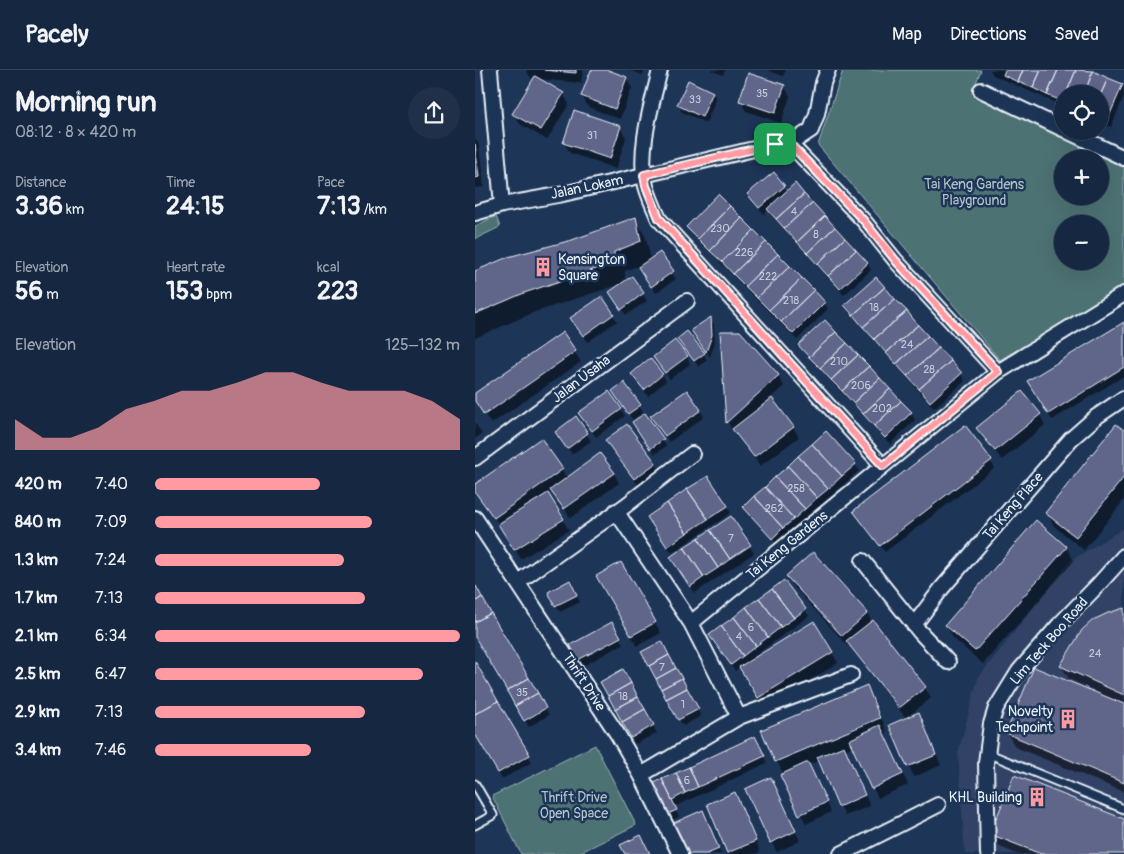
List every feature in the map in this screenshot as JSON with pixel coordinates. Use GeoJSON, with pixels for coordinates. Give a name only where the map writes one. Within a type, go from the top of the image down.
{"type":"FeatureCollection","features":[{"type":"Feature","properties":{"kind":"street"},"geometry":{"type":"LineString","coordinates":[[490,70],[502,205]]}},
{"type":"Feature","properties":{"kind":"street"},"geometry":{"type":"LineString","coordinates":[[660,70],[643,163],[646,186],[659,218],[883,466]]}},
{"type":"Feature","properties":{"kind":"street","name":"Jalan Lokam"},"geometry":{"type":"LineString","coordinates":[[475,213],[502,205],[563,194],[775,144],[790,144],[811,130],[828,70]]}},
{"type":"Feature","properties":{"kind":"street"},"geometry":{"type":"LineString","coordinates":[[981,90],[1054,125]]}},
{"type":"Feature","properties":{"kind":"street"},"geometry":{"type":"LineString","coordinates":[[1086,140],[1124,158]]}},
{"type":"Feature","properties":{"kind":"street"},"geometry":{"type":"LineString","coordinates":[[790,144],[864,221],[896,261],[998,372]]}},
{"type":"Feature","properties":{"kind":"street","name":"Tai Keng Gardens"},"geometry":{"type":"LineString","coordinates":[[691,623],[998,372],[1124,294]]}},
{"type":"Feature","properties":{"kind":"street","name":"Jalan Usaha"},"geometry":{"type":"LineString","coordinates":[[475,458],[687,301]]}},
{"type":"Feature","properties":{"kind":"street","name":"Tai Keng Place"},"geometry":{"type":"LineString","coordinates":[[914,625],[942,588],[1071,439],[1096,417],[1124,398]]}},
{"type":"Feature","properties":{"kind":"street"},"geometry":{"type":"LineString","coordinates":[[518,582],[692,454]]}},
{"type":"Feature","properties":{"kind":"street"},"geometry":{"type":"LineString","coordinates":[[616,511],[691,623],[739,717]]}},
{"type":"Feature","properties":{"kind":"street","name":"Thrift Drive"},"geometry":{"type":"LineString","coordinates":[[475,518],[618,735],[641,775],[680,854]]}},
{"type":"Feature","properties":{"kind":"street","name":"Lim Teck Boo Road"},"geometry":{"type":"LineString","coordinates":[[989,854],[987,753],[991,724],[996,708],[1019,671],[1124,556]]}},
{"type":"Feature","properties":{"kind":"street"},"geometry":{"type":"LineString","coordinates":[[863,561],[914,625],[948,662]]}},
{"type":"Feature","properties":{"kind":"street"},"geometry":{"type":"LineString","coordinates":[[641,775],[739,717],[851,674]]}},
{"type":"Feature","properties":{"kind":"street"},"geometry":{"type":"LineString","coordinates":[[841,854],[938,805]]}},
{"type":"Feature","properties":{"kind":"lane"},"geometry":{"type":"LineString","coordinates":[[987,753],[1124,809]]}},
{"type":"Feature","properties":{"kind":"lane"},"geometry":{"type":"LineString","coordinates":[[475,784],[493,815],[475,825]]}},
{"type":"Feature","properties":{"kind":"shaded area"},"geometry":{"type":"Polygon","coordinates":[[[1124,528],[1124,854],[965,854],[958,753],[978,678],[1070,561],[1124,528]]]}},
{"type":"Feature","properties":{"kind":"green space","name":"Tai Keng Gardens Playground"},"geometry":{"type":"Polygon","coordinates":[[[843,70],[981,70],[972,93],[1054,131],[1054,140],[1073,140],[1094,150],[1054,150],[1054,205],[1109,205],[1109,157],[1124,164],[1124,286],[1000,360],[818,145],[843,70]]]}},
{"type":"Feature","properties":{"kind":"green space"},"geometry":{"type":"Polygon","coordinates":[[[496,216],[500,227],[475,239],[475,226],[496,216]]]}},
{"type":"Feature","properties":{"kind":"green space","name":"Thrift Drive Open Space"},"geometry":{"type":"Polygon","coordinates":[[[595,745],[636,825],[577,854],[521,854],[492,796],[595,745]]]}},
{"type":"Feature","properties":{"kind":"building"},"geometry":{"type":"Polygon","coordinates":[[[544,70],[576,70],[576,73],[544,70]]]}},
{"type":"Feature","properties":{"kind":"building"},"geometry":{"type":"Polygon","coordinates":[[[591,70],[608,70],[627,77],[615,109],[581,96],[591,70]]]}},
{"type":"Feature","properties":{"kind":"building"},"geometry":{"type":"Polygon","coordinates":[[[1005,70],[1023,70],[1018,82],[1003,75],[1005,70]]]}},
{"type":"Feature","properties":{"kind":"building"},"geometry":{"type":"Polygon","coordinates":[[[1023,70],[1041,70],[1033,88],[1018,82],[1023,70]]]}},
{"type":"Feature","properties":{"kind":"building"},"geometry":{"type":"Polygon","coordinates":[[[1041,70],[1058,70],[1047,95],[1033,88],[1041,70]]]}},
{"type":"Feature","properties":{"kind":"building"},"geometry":{"type":"Polygon","coordinates":[[[1058,70],[1076,70],[1070,85],[1054,85],[1054,98],[1047,95],[1058,70]]]}},
{"type":"Feature","properties":{"kind":"building"},"geometry":{"type":"Polygon","coordinates":[[[1076,70],[1093,71],[1088,85],[1070,85],[1076,70]]]}},
{"type":"Feature","properties":{"kind":"building"},"geometry":{"type":"Polygon","coordinates":[[[1093,71],[1108,78],[1105,85],[1088,85],[1093,71]]]}},
{"type":"Feature","properties":{"kind":"building"},"geometry":{"type":"Polygon","coordinates":[[[748,73],[785,85],[775,113],[739,101],[748,73]]]}},
{"type":"Feature","properties":{"kind":"building"},"geometry":{"type":"Polygon","coordinates":[[[535,76],[564,93],[541,130],[512,114],[535,76]]]}},
{"type":"Feature","properties":{"kind":"building"},"geometry":{"type":"Polygon","coordinates":[[[1108,78],[1123,84],[1109,116],[1109,85],[1105,85],[1108,78]]]}},
{"type":"Feature","properties":{"kind":"building"},"geometry":{"type":"Polygon","coordinates":[[[688,80],[713,92],[702,117],[677,105],[688,80]]]}},
{"type":"Feature","properties":{"kind":"building"},"geometry":{"type":"Polygon","coordinates":[[[574,110],[621,126],[610,159],[563,143],[574,110]]]}},
{"type":"Feature","properties":{"kind":"building"},"geometry":{"type":"Polygon","coordinates":[[[475,144],[479,177],[475,178],[475,144]]]}},
{"type":"Feature","properties":{"kind":"building"},"geometry":{"type":"Polygon","coordinates":[[[774,172],[785,186],[759,208],[747,194],[774,172]]]}},
{"type":"Feature","properties":{"kind":"building"},"geometry":{"type":"Polygon","coordinates":[[[795,183],[804,194],[776,219],[767,209],[795,183]]]}},
{"type":"Feature","properties":{"kind":"building"},"geometry":{"type":"Polygon","coordinates":[[[718,194],[730,206],[698,239],[686,227],[718,194]]]}},
{"type":"Feature","properties":{"kind":"building"},"geometry":{"type":"Polygon","coordinates":[[[804,194],[813,203],[784,228],[776,219],[804,194]]]}},
{"type":"Feature","properties":{"kind":"building"},"geometry":{"type":"Polygon","coordinates":[[[813,203],[825,216],[797,242],[784,228],[813,203]]]}},
{"type":"Feature","properties":{"kind":"building"},"geometry":{"type":"Polygon","coordinates":[[[730,206],[742,218],[710,251],[698,239],[730,206]]]}},
{"type":"Feature","properties":{"kind":"building"},"geometry":{"type":"Polygon","coordinates":[[[825,216],[835,227],[807,253],[797,242],[825,216]]]}},
{"type":"Feature","properties":{"kind":"building","name":"Kensington Square"},"geometry":{"type":"Polygon","coordinates":[[[636,217],[641,241],[614,252],[614,263],[524,293],[475,314],[475,271],[508,257],[572,240],[636,217]]]}},
{"type":"Feature","properties":{"kind":"building"},"geometry":{"type":"Polygon","coordinates":[[[742,218],[754,230],[722,262],[710,251],[742,218]]]}},
{"type":"Feature","properties":{"kind":"building"},"geometry":{"type":"Polygon","coordinates":[[[835,227],[845,238],[817,264],[807,253],[835,227]]]}},
{"type":"Feature","properties":{"kind":"building"},"geometry":{"type":"Polygon","coordinates":[[[754,230],[766,242],[733,274],[722,262],[754,230]]]}},
{"type":"Feature","properties":{"kind":"building"},"geometry":{"type":"Polygon","coordinates":[[[845,238],[856,250],[828,276],[817,264],[845,238]]]}},
{"type":"Feature","properties":{"kind":"building"},"geometry":{"type":"Polygon","coordinates":[[[766,242],[778,254],[745,286],[733,274],[766,242]]]}},
{"type":"Feature","properties":{"kind":"building"},"geometry":{"type":"Polygon","coordinates":[[[856,250],[868,263],[840,289],[828,276],[856,250]]]}},
{"type":"Feature","properties":{"kind":"building"},"geometry":{"type":"Polygon","coordinates":[[[660,252],[674,271],[651,287],[638,267],[660,252]]]}},
{"type":"Feature","properties":{"kind":"building"},"geometry":{"type":"Polygon","coordinates":[[[778,254],[790,266],[757,298],[745,286],[778,254]]]}},
{"type":"Feature","properties":{"kind":"building"},"geometry":{"type":"Polygon","coordinates":[[[790,266],[802,278],[769,310],[757,298],[790,266]]]}},
{"type":"Feature","properties":{"kind":"building"},"geometry":{"type":"Polygon","coordinates":[[[632,276],[644,293],[621,310],[609,292],[632,276]]]}},
{"type":"Feature","properties":{"kind":"building"},"geometry":{"type":"Polygon","coordinates":[[[876,277],[885,287],[853,315],[844,305],[876,277]]]}},
{"type":"Feature","properties":{"kind":"building"},"geometry":{"type":"Polygon","coordinates":[[[802,278],[814,290],[781,322],[769,310],[802,278]]]}},
{"type":"Feature","properties":{"kind":"building"},"geometry":{"type":"Polygon","coordinates":[[[885,287],[895,299],[863,327],[853,315],[885,287]]]}},
{"type":"Feature","properties":{"kind":"building"},"geometry":{"type":"Polygon","coordinates":[[[814,290],[825,302],[793,334],[781,322],[814,290]]]}},
{"type":"Feature","properties":{"kind":"building"},"geometry":{"type":"Polygon","coordinates":[[[602,296],[614,314],[583,336],[570,318],[602,296]]]}},
{"type":"Feature","properties":{"kind":"building"},"geometry":{"type":"Polygon","coordinates":[[[895,299],[907,311],[874,339],[863,327],[895,299]]]}},
{"type":"Feature","properties":{"kind":"building"},"geometry":{"type":"Polygon","coordinates":[[[907,311],[918,325],[886,353],[874,339],[907,311]]]}},
{"type":"Feature","properties":{"kind":"building"},"geometry":{"type":"Polygon","coordinates":[[[711,317],[712,335],[706,352],[691,330],[711,317]]]}},
{"type":"Feature","properties":{"kind":"building"},"geometry":{"type":"Polygon","coordinates":[[[825,320],[836,332],[809,357],[798,345],[825,320]]]}},
{"type":"Feature","properties":{"kind":"building"},"geometry":{"type":"Polygon","coordinates":[[[1124,322],[1124,367],[1048,414],[1027,381],[1124,322]]]}},
{"type":"Feature","properties":{"kind":"building"},"geometry":{"type":"Polygon","coordinates":[[[918,325],[928,336],[896,364],[886,353],[918,325]]]}},
{"type":"Feature","properties":{"kind":"building"},"geometry":{"type":"Polygon","coordinates":[[[687,331],[705,353],[694,361],[677,339],[687,331]]]}},
{"type":"Feature","properties":{"kind":"building"},"geometry":{"type":"Polygon","coordinates":[[[720,331],[740,331],[779,375],[726,423],[720,331]]]}},
{"type":"Feature","properties":{"kind":"building"},"geometry":{"type":"Polygon","coordinates":[[[563,332],[576,351],[484,415],[475,401],[475,393],[563,332]]]}},
{"type":"Feature","properties":{"kind":"building"},"geometry":{"type":"Polygon","coordinates":[[[836,332],[847,343],[820,368],[809,357],[836,332]]]}},
{"type":"Feature","properties":{"kind":"building"},"geometry":{"type":"Polygon","coordinates":[[[928,336],[939,348],[907,376],[896,364],[928,336]]]}},
{"type":"Feature","properties":{"kind":"building"},"geometry":{"type":"Polygon","coordinates":[[[675,340],[688,356],[665,373],[653,357],[675,340]]]}},
{"type":"Feature","properties":{"kind":"building"},"geometry":{"type":"Polygon","coordinates":[[[847,343],[858,355],[831,380],[820,368],[847,343]]]}},
{"type":"Feature","properties":{"kind":"building"},"geometry":{"type":"Polygon","coordinates":[[[939,348],[951,361],[919,389],[907,376],[939,348]]]}},
{"type":"Feature","properties":{"kind":"building"},"geometry":{"type":"Polygon","coordinates":[[[858,355],[869,366],[842,391],[831,380],[858,355]]]}},
{"type":"Feature","properties":{"kind":"building"},"geometry":{"type":"Polygon","coordinates":[[[650,358],[663,374],[644,390],[631,374],[650,358]]]}},
{"type":"Feature","properties":{"kind":"building"},"geometry":{"type":"Polygon","coordinates":[[[951,361],[962,373],[930,402],[919,389],[951,361]]]}},
{"type":"Feature","properties":{"kind":"building"},"geometry":{"type":"Polygon","coordinates":[[[869,366],[880,378],[853,403],[842,391],[869,366]]]}},
{"type":"Feature","properties":{"kind":"building"},"geometry":{"type":"Polygon","coordinates":[[[880,378],[890,389],[863,414],[853,403],[880,378]]]}},
{"type":"Feature","properties":{"kind":"building"},"geometry":{"type":"Polygon","coordinates":[[[624,382],[641,405],[628,414],[612,391],[624,382]]]}},
{"type":"Feature","properties":{"kind":"building"},"geometry":{"type":"Polygon","coordinates":[[[890,389],[901,401],[874,426],[863,414],[890,389]]]}},
{"type":"Feature","properties":{"kind":"building"},"geometry":{"type":"Polygon","coordinates":[[[687,390],[701,410],[665,436],[650,416],[687,390]]]}},
{"type":"Feature","properties":{"kind":"building"},"geometry":{"type":"Polygon","coordinates":[[[609,391],[622,409],[592,431],[578,413],[609,391]]]}},
{"type":"Feature","properties":{"kind":"building"},"geometry":{"type":"Polygon","coordinates":[[[1022,391],[1041,414],[995,451],[976,428],[1022,391]]]}},
{"type":"Feature","properties":{"kind":"building"},"geometry":{"type":"Polygon","coordinates":[[[772,398],[794,427],[754,457],[732,429],[772,398]]]}},
{"type":"Feature","properties":{"kind":"building"},"geometry":{"type":"Polygon","coordinates":[[[901,401],[912,412],[885,438],[874,426],[901,401]]]}},
{"type":"Feature","properties":{"kind":"building"},"geometry":{"type":"Polygon","coordinates":[[[645,413],[664,439],[650,449],[632,422],[645,413]]]}},
{"type":"Feature","properties":{"kind":"building"},"geometry":{"type":"Polygon","coordinates":[[[576,416],[588,433],[567,449],[555,432],[576,416]]]}},
{"type":"Feature","properties":{"kind":"building"},"geometry":{"type":"Polygon","coordinates":[[[627,424],[656,463],[634,479],[605,440],[627,424]]]}},
{"type":"Feature","properties":{"kind":"building"},"geometry":{"type":"Polygon","coordinates":[[[1116,424],[1124,430],[1124,477],[1076,537],[1045,513],[1116,424]]]}},
{"type":"Feature","properties":{"kind":"building"},"geometry":{"type":"Polygon","coordinates":[[[965,425],[992,460],[880,546],[853,511],[965,425]]]}},
{"type":"Feature","properties":{"kind":"building"},"geometry":{"type":"Polygon","coordinates":[[[826,431],[856,464],[842,476],[812,444],[826,431]]]}},
{"type":"Feature","properties":{"kind":"building"},"geometry":{"type":"Polygon","coordinates":[[[541,438],[563,469],[494,518],[475,492],[475,484],[541,438]]]}},
{"type":"Feature","properties":{"kind":"building"},"geometry":{"type":"Polygon","coordinates":[[[812,444],[842,476],[828,489],[798,456],[812,444]]]}},
{"type":"Feature","properties":{"kind":"building"},"geometry":{"type":"Polygon","coordinates":[[[600,453],[615,473],[564,509],[550,490],[600,453]]]}},
{"type":"Feature","properties":{"kind":"building"},"geometry":{"type":"Polygon","coordinates":[[[798,456],[828,489],[817,498],[788,466],[798,456]]]}},
{"type":"Feature","properties":{"kind":"building"},"geometry":{"type":"Polygon","coordinates":[[[788,466],[817,498],[805,509],[775,477],[788,466]]]}},
{"type":"Feature","properties":{"kind":"building"},"geometry":{"type":"Polygon","coordinates":[[[708,476],[728,506],[708,519],[687,489],[708,476]]]}},
{"type":"Feature","properties":{"kind":"building"},"geometry":{"type":"Polygon","coordinates":[[[775,477],[805,509],[794,519],[765,487],[775,477]]]}},
{"type":"Feature","properties":{"kind":"building"},"geometry":{"type":"Polygon","coordinates":[[[765,487],[794,519],[783,528],[754,496],[765,487]]]}},
{"type":"Feature","properties":{"kind":"building"},"geometry":{"type":"Polygon","coordinates":[[[687,489],[708,519],[687,533],[667,503],[687,489]]]}},
{"type":"Feature","properties":{"kind":"building"},"geometry":{"type":"Polygon","coordinates":[[[548,493],[564,519],[514,550],[498,524],[548,493]]]}},
{"type":"Feature","properties":{"kind":"building"},"geometry":{"type":"Polygon","coordinates":[[[754,496],[783,528],[772,539],[743,507],[754,496]]]}},
{"type":"Feature","properties":{"kind":"building"},"geometry":{"type":"Polygon","coordinates":[[[667,503],[687,533],[667,547],[647,517],[667,503]]]}},
{"type":"Feature","properties":{"kind":"building"},"geometry":{"type":"Polygon","coordinates":[[[731,516],[751,545],[730,559],[710,530],[731,516]]]}},
{"type":"Feature","properties":{"kind":"building"},"geometry":{"type":"Polygon","coordinates":[[[1036,520],[1067,547],[975,651],[945,625],[1036,520]]]}},
{"type":"Feature","properties":{"kind":"building"},"geometry":{"type":"Polygon","coordinates":[[[710,530],[730,559],[718,568],[698,538],[710,530]]]}},
{"type":"Feature","properties":{"kind":"building"},"geometry":{"type":"Polygon","coordinates":[[[698,538],[718,568],[704,577],[684,547],[698,538]]]}},
{"type":"Feature","properties":{"kind":"building"},"geometry":{"type":"Polygon","coordinates":[[[684,547],[704,577],[690,587],[670,557],[684,547]]]}},
{"type":"Feature","properties":{"kind":"building"},"geometry":{"type":"Polygon","coordinates":[[[813,552],[868,613],[842,636],[786,576],[813,552]]]}},
{"type":"Feature","properties":{"kind":"building"},"geometry":{"type":"Polygon","coordinates":[[[621,562],[656,622],[631,636],[596,576],[621,562]]]}},
{"type":"Feature","properties":{"kind":"building"},"geometry":{"type":"Polygon","coordinates":[[[570,580],[577,595],[555,606],[548,592],[570,580]]]}},
{"type":"Feature","properties":{"kind":"building"},"geometry":{"type":"Polygon","coordinates":[[[784,580],[806,609],[794,618],[772,589],[784,580]]]}},
{"type":"Feature","properties":{"kind":"building"},"geometry":{"type":"Polygon","coordinates":[[[475,587],[482,597],[475,602],[475,587]]]}},
{"type":"Feature","properties":{"kind":"building"},"geometry":{"type":"Polygon","coordinates":[[[772,589],[794,618],[781,627],[759,598],[772,589]]]}},
{"type":"Feature","properties":{"kind":"building"},"geometry":{"type":"Polygon","coordinates":[[[482,597],[491,613],[475,622],[475,602],[482,597]]]}},
{"type":"Feature","properties":{"kind":"building"},"geometry":{"type":"Polygon","coordinates":[[[759,598],[781,627],[768,637],[746,607],[759,598]]]}},
{"type":"Feature","properties":{"kind":"building"},"geometry":{"type":"Polygon","coordinates":[[[746,607],[768,637],[756,646],[734,617],[746,607]]]}},
{"type":"Feature","properties":{"kind":"building"},"geometry":{"type":"Polygon","coordinates":[[[1124,608],[1124,695],[1060,666],[1082,630],[1093,620],[1124,608]]]}},
{"type":"Feature","properties":{"kind":"building"},"geometry":{"type":"Polygon","coordinates":[[[491,613],[529,678],[507,691],[475,637],[475,622],[491,613]]]}},
{"type":"Feature","properties":{"kind":"building"},"geometry":{"type":"Polygon","coordinates":[[[734,617],[756,646],[743,656],[721,626],[734,617]]]}},
{"type":"Feature","properties":{"kind":"building"},"geometry":{"type":"Polygon","coordinates":[[[873,620],[926,687],[899,708],[846,641],[873,620]]]}},
{"type":"Feature","properties":{"kind":"building"},"geometry":{"type":"Polygon","coordinates":[[[814,621],[833,652],[758,698],[739,667],[814,621]]]}},
{"type":"Feature","properties":{"kind":"building"},"geometry":{"type":"Polygon","coordinates":[[[612,622],[621,637],[578,660],[570,645],[612,622]]]}},
{"type":"Feature","properties":{"kind":"building"},"geometry":{"type":"Polygon","coordinates":[[[721,626],[743,656],[731,665],[709,635],[721,626]]]}},
{"type":"Feature","properties":{"kind":"building"},"geometry":{"type":"Polygon","coordinates":[[[662,641],[669,655],[649,666],[641,652],[662,641]]]}},
{"type":"Feature","properties":{"kind":"building"},"geometry":{"type":"Polygon","coordinates":[[[669,655],[676,668],[656,679],[649,666],[669,655]]]}},
{"type":"Feature","properties":{"kind":"building"},"geometry":{"type":"Polygon","coordinates":[[[475,661],[498,701],[475,714],[475,661]]]}},
{"type":"Feature","properties":{"kind":"building","name":"Novelty Techpoint"},"geometry":{"type":"Polygon","coordinates":[[[1034,667],[1124,704],[1124,783],[1006,733],[1034,667]]]}},
{"type":"Feature","properties":{"kind":"building"},"geometry":{"type":"Polygon","coordinates":[[[676,668],[682,678],[661,689],[656,679],[676,668]]]}},
{"type":"Feature","properties":{"kind":"building"},"geometry":{"type":"Polygon","coordinates":[[[623,669],[631,683],[608,696],[600,682],[623,669]]]}},
{"type":"Feature","properties":{"kind":"building"},"geometry":{"type":"Polygon","coordinates":[[[529,678],[538,693],[515,706],[507,691],[529,678]]]}},
{"type":"Feature","properties":{"kind":"building"},"geometry":{"type":"Polygon","coordinates":[[[682,678],[687,688],[666,699],[661,689],[682,678]]]}},
{"type":"Feature","properties":{"kind":"building"},"geometry":{"type":"Polygon","coordinates":[[[631,683],[638,697],[615,709],[608,696],[631,683]]]}},
{"type":"Feature","properties":{"kind":"building"},"geometry":{"type":"Polygon","coordinates":[[[867,685],[880,718],[775,762],[761,730],[867,685]]]}},
{"type":"Feature","properties":{"kind":"building"},"geometry":{"type":"Polygon","coordinates":[[[687,688],[699,709],[678,720],[666,699],[687,688]]]}},
{"type":"Feature","properties":{"kind":"building"},"geometry":{"type":"Polygon","coordinates":[[[538,693],[546,708],[524,721],[515,706],[538,693]]]}},
{"type":"Feature","properties":{"kind":"building"},"geometry":{"type":"Polygon","coordinates":[[[638,697],[645,709],[622,722],[615,709],[638,697]]]}},
{"type":"Feature","properties":{"kind":"building"},"geometry":{"type":"Polygon","coordinates":[[[498,701],[530,755],[498,773],[475,734],[475,714],[498,701]]]}},
{"type":"Feature","properties":{"kind":"building"},"geometry":{"type":"Polygon","coordinates":[[[645,709],[654,725],[631,738],[622,722],[645,709]]]}},
{"type":"Feature","properties":{"kind":"building"},"geometry":{"type":"Polygon","coordinates":[[[919,712],[936,755],[907,767],[889,725],[919,712]]]}},
{"type":"Feature","properties":{"kind":"building"},"geometry":{"type":"Polygon","coordinates":[[[880,725],[903,774],[871,789],[849,740],[880,725]]]}},
{"type":"Feature","properties":{"kind":"building"},"geometry":{"type":"Polygon","coordinates":[[[755,736],[765,756],[698,787],[689,767],[755,736]]]}},
{"type":"Feature","properties":{"kind":"building"},"geometry":{"type":"Polygon","coordinates":[[[844,746],[865,795],[838,807],[817,757],[844,746]]]}},
{"type":"Feature","properties":{"kind":"building"},"geometry":{"type":"Polygon","coordinates":[[[808,762],[827,802],[799,815],[780,775],[808,762]]]}},
{"type":"Feature","properties":{"kind":"building"},"geometry":{"type":"Polygon","coordinates":[[[689,767],[698,787],[685,793],[676,773],[689,767]]]}},
{"type":"Feature","properties":{"kind":"building"},"geometry":{"type":"Polygon","coordinates":[[[676,773],[685,793],[672,800],[662,779],[676,773]]]}},
{"type":"Feature","properties":{"kind":"building","name":"KHL Building"},"geometry":{"type":"Polygon","coordinates":[[[1014,775],[1124,819],[1124,854],[1041,854],[990,834],[1014,775]]]}},
{"type":"Feature","properties":{"kind":"building"},"geometry":{"type":"Polygon","coordinates":[[[771,777],[796,831],[770,843],[745,789],[771,777]]]}},
{"type":"Feature","properties":{"kind":"building"},"geometry":{"type":"Polygon","coordinates":[[[662,779],[677,810],[663,816],[648,786],[662,779]]]}},
{"type":"Feature","properties":{"kind":"building"},"geometry":{"type":"Polygon","coordinates":[[[735,792],[756,841],[727,853],[707,804],[735,792]]]}},
{"type":"Feature","properties":{"kind":"building"},"geometry":{"type":"Polygon","coordinates":[[[703,810],[719,849],[707,854],[681,854],[669,825],[703,810]]]}},
{"type":"Feature","properties":{"kind":"building"},"geometry":{"type":"Polygon","coordinates":[[[641,835],[650,854],[625,854],[620,845],[641,835]]]}},
{"type":"Feature","properties":{"kind":"place","name":"Kensington Square"},"geometry":{"type":"Point","coordinates":[543,267]}},
{"type":"Feature","properties":{"kind":"place","name":"Novelty Techpoint"},"geometry":{"type":"Point","coordinates":[1068,719]}},
{"type":"Feature","properties":{"kind":"place","name":"KHL Building"},"geometry":{"type":"Point","coordinates":[1037,797]}},
{"type":"Feature","properties":{"kind":"route"},"geometry":{"type":"LineString","coordinates":[[775,144],[790,144],[864,221],[896,261],[998,372],[883,466],[659,218],[646,186],[644,175],[752,151],[775,144]]}}]}
